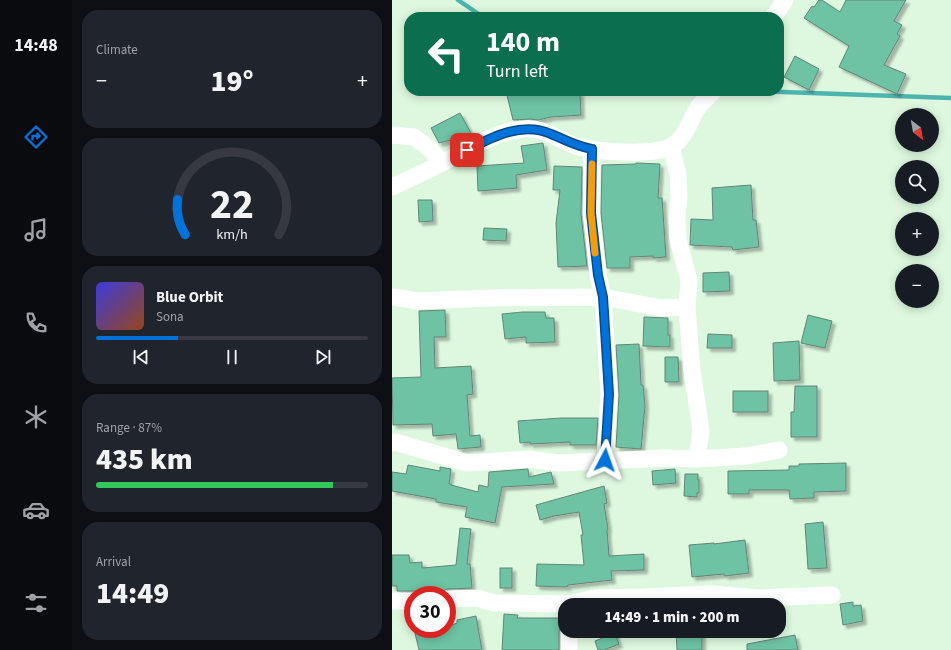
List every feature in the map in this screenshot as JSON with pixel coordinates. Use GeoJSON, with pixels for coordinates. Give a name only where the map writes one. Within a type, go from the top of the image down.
{"type":"FeatureCollection","features":[{"type":"Feature","properties":{"kind":"street"},"geometry":{"type":"LineString","coordinates":[[777,12],[785,0]]}},
{"type":"Feature","properties":{"kind":"street"},"geometry":{"type":"LineString","coordinates":[[392,187],[492,138],[522,128],[545,131],[578,147],[612,152],[645,152],[663,149],[679,141],[699,106],[709,96]]}},
{"type":"Feature","properties":{"kind":"street"},"geometry":{"type":"LineString","coordinates":[[392,135],[414,137],[430,149],[442,163]]}},
{"type":"Feature","properties":{"kind":"street"},"geometry":{"type":"LineString","coordinates":[[671,146],[678,174],[678,240],[689,280],[687,307],[692,371],[701,430],[697,459]]}},
{"type":"Feature","properties":{"kind":"street"},"geometry":{"type":"LineString","coordinates":[[592,149],[591,213],[598,275],[603,297],[609,394],[605,460]]}},
{"type":"Feature","properties":{"kind":"street"},"geometry":{"type":"LineString","coordinates":[[392,298],[415,301],[493,298],[603,297],[661,308],[687,307]]}},
{"type":"Feature","properties":{"kind":"street"},"geometry":{"type":"LineString","coordinates":[[392,442],[467,463],[529,459],[559,463],[665,458],[697,459],[747,456],[779,450]]}},
{"type":"Feature","properties":{"kind":"street"},"geometry":{"type":"LineString","coordinates":[[595,598],[712,594],[759,598],[832,595]]}},
{"type":"Feature","properties":{"kind":"street"},"geometry":{"type":"LineString","coordinates":[[456,599],[477,598],[494,603],[558,604]]}},
{"type":"Feature","properties":{"kind":"street"},"geometry":{"type":"LineString","coordinates":[[392,601],[404,600]]}},
{"type":"Feature","properties":{"kind":"street"},"geometry":{"type":"LineString","coordinates":[[569,638],[569,650]]}},
{"type":"Feature","properties":{"kind":"building"},"geometry":{"type":"Polygon","coordinates":[[[819,0],[822,0],[840,12],[846,0],[906,0],[894,21],[902,25],[897,34],[900,36],[884,65],[906,74],[897,94],[839,67],[849,46],[804,18],[812,6],[814,7],[819,0]]]}},
{"type":"Feature","properties":{"kind":"building"},"geometry":{"type":"Polygon","coordinates":[[[795,56],[819,69],[809,90],[784,77],[795,56]]]}},
{"type":"Feature","properties":{"kind":"building"},"geometry":{"type":"Polygon","coordinates":[[[507,96],[580,96],[581,115],[551,117],[538,120],[513,120],[507,96]]]}},
{"type":"Feature","properties":{"kind":"building"},"geometry":{"type":"Polygon","coordinates":[[[460,113],[472,135],[439,143],[431,128],[460,113]]]}},
{"type":"Feature","properties":{"kind":"building"},"geometry":{"type":"Polygon","coordinates":[[[543,143],[547,170],[516,175],[517,188],[478,191],[477,166],[524,163],[521,146],[543,143]]]}},
{"type":"Feature","properties":{"kind":"building"},"geometry":{"type":"Polygon","coordinates":[[[636,163],[660,164],[658,198],[662,198],[666,257],[630,257],[630,268],[607,268],[601,213],[602,165],[636,163]]]}},
{"type":"Feature","properties":{"kind":"building"},"geometry":{"type":"Polygon","coordinates":[[[554,166],[582,167],[581,214],[587,266],[558,267],[556,223],[560,190],[553,190],[554,166]]]}},
{"type":"Feature","properties":{"kind":"building"},"geometry":{"type":"Polygon","coordinates":[[[751,185],[753,220],[756,220],[759,247],[733,250],[732,247],[690,245],[691,219],[713,220],[712,188],[751,185]]]}},
{"type":"Feature","properties":{"kind":"building"},"geometry":{"type":"Polygon","coordinates":[[[418,200],[432,200],[433,221],[419,222],[418,200]]]}},
{"type":"Feature","properties":{"kind":"building"},"geometry":{"type":"Polygon","coordinates":[[[484,228],[507,229],[506,241],[483,240],[484,228]]]}},
{"type":"Feature","properties":{"kind":"building"},"geometry":{"type":"Polygon","coordinates":[[[729,272],[730,291],[703,292],[703,273],[729,272]]]}},
{"type":"Feature","properties":{"kind":"building"},"geometry":{"type":"Polygon","coordinates":[[[445,310],[446,337],[434,337],[435,368],[471,366],[473,394],[467,395],[470,436],[480,435],[481,447],[458,449],[456,434],[433,436],[432,424],[393,425],[392,378],[421,377],[419,311],[445,310]]]}},
{"type":"Feature","properties":{"kind":"building"},"geometry":{"type":"Polygon","coordinates":[[[545,312],[546,318],[554,318],[555,342],[526,343],[526,337],[505,339],[502,314],[545,312]]]}},
{"type":"Feature","properties":{"kind":"building"},"geometry":{"type":"Polygon","coordinates":[[[808,315],[832,321],[825,348],[801,343],[808,315]]]}},
{"type":"Feature","properties":{"kind":"building"},"geometry":{"type":"Polygon","coordinates":[[[644,317],[668,318],[670,347],[643,346],[644,317]]]}},
{"type":"Feature","properties":{"kind":"building"},"geometry":{"type":"Polygon","coordinates":[[[708,334],[732,335],[732,348],[707,348],[708,334]]]}},
{"type":"Feature","properties":{"kind":"building"},"geometry":{"type":"Polygon","coordinates":[[[799,341],[800,380],[774,381],[773,343],[799,341]]]}},
{"type":"Feature","properties":{"kind":"building"},"geometry":{"type":"Polygon","coordinates":[[[639,344],[641,385],[643,385],[645,406],[641,449],[616,447],[619,395],[616,345],[639,344]]]}},
{"type":"Feature","properties":{"kind":"building"},"geometry":{"type":"Polygon","coordinates":[[[665,357],[678,357],[679,382],[665,382],[665,357]]]}},
{"type":"Feature","properties":{"kind":"building"},"geometry":{"type":"Polygon","coordinates":[[[795,386],[817,386],[817,437],[791,437],[791,412],[794,412],[795,386]]]}},
{"type":"Feature","properties":{"kind":"building"},"geometry":{"type":"Polygon","coordinates":[[[733,391],[768,391],[768,412],[733,412],[733,391]]]}},
{"type":"Feature","properties":{"kind":"building"},"geometry":{"type":"Polygon","coordinates":[[[561,418],[598,418],[596,445],[570,445],[570,442],[520,443],[518,421],[561,418]]]}},
{"type":"Feature","properties":{"kind":"building"},"geometry":{"type":"Polygon","coordinates":[[[846,463],[846,491],[814,492],[814,498],[790,499],[789,490],[749,490],[749,494],[728,494],[728,471],[789,470],[789,466],[799,466],[799,464],[846,463]]]}},
{"type":"Feature","properties":{"kind":"building"},"geometry":{"type":"Polygon","coordinates":[[[408,465],[440,471],[440,467],[451,469],[449,484],[478,492],[479,485],[488,487],[489,472],[528,469],[529,477],[551,472],[554,484],[502,487],[495,523],[465,517],[467,507],[436,502],[436,499],[392,491],[392,472],[406,474],[408,465]]]}},
{"type":"Feature","properties":{"kind":"building"},"geometry":{"type":"Polygon","coordinates":[[[675,469],[676,483],[653,485],[652,471],[675,469]]]}},
{"type":"Feature","properties":{"kind":"building"},"geometry":{"type":"Polygon","coordinates":[[[685,474],[698,474],[699,493],[697,493],[697,497],[684,496],[685,474]]]}},
{"type":"Feature","properties":{"kind":"building"},"geometry":{"type":"Polygon","coordinates":[[[604,486],[607,503],[604,504],[608,529],[609,556],[644,554],[644,570],[611,571],[612,580],[568,585],[567,587],[536,586],[537,564],[584,565],[581,535],[583,535],[579,512],[540,520],[536,505],[604,486]]]}},
{"type":"Feature","properties":{"kind":"building"},"geometry":{"type":"Polygon","coordinates":[[[823,522],[827,568],[808,569],[805,524],[823,522]]]}},
{"type":"Feature","properties":{"kind":"building"},"geometry":{"type":"Polygon","coordinates":[[[460,528],[471,529],[467,564],[470,564],[472,588],[456,589],[456,586],[404,586],[404,591],[397,591],[397,586],[392,586],[392,555],[409,555],[410,563],[422,562],[422,568],[456,565],[460,528]]]}},
{"type":"Feature","properties":{"kind":"building"},"geometry":{"type":"Polygon","coordinates":[[[745,540],[749,573],[725,576],[724,574],[692,577],[689,545],[714,544],[745,540]]]}},
{"type":"Feature","properties":{"kind":"building"},"geometry":{"type":"Polygon","coordinates":[[[500,568],[512,568],[512,588],[500,588],[500,568]]]}},
{"type":"Feature","properties":{"kind":"building"},"geometry":{"type":"Polygon","coordinates":[[[853,602],[853,606],[861,605],[863,621],[843,625],[840,604],[853,602]]]}},
{"type":"Feature","properties":{"kind":"building"},"geometry":{"type":"Polygon","coordinates":[[[504,614],[518,615],[517,618],[558,618],[559,650],[502,650],[504,614]]]}},
{"type":"Feature","properties":{"kind":"building"},"geometry":{"type":"Polygon","coordinates":[[[476,616],[482,650],[419,650],[416,638],[456,638],[457,620],[476,616]]]}},
{"type":"Feature","properties":{"kind":"building"},"geometry":{"type":"Polygon","coordinates":[[[795,635],[798,650],[747,650],[747,644],[786,638],[786,637],[795,635]]]}},
{"type":"Feature","properties":{"kind":"building"},"geometry":{"type":"Polygon","coordinates":[[[602,638],[617,638],[619,644],[604,650],[598,650],[595,641],[602,638]]]}},
{"type":"Feature","properties":{"kind":"building"},"geometry":{"type":"Polygon","coordinates":[[[676,638],[702,638],[702,650],[677,650],[676,638]]]}},
{"type":"Feature","properties":{"kind":"waterway"},"geometry":{"type":"LineString","coordinates":[[458,0],[476,12]]}},
{"type":"Feature","properties":{"kind":"waterway"},"geometry":{"type":"LineString","coordinates":[[784,92],[951,98]]}},
{"type":"Feature","properties":{"kind":"slow traffic"},"geometry":{"type":"LineString","coordinates":[[592,164],[591,213],[595,253]]}},
{"type":"Feature","properties":{"kind":"route"},"geometry":{"type":"LineString","coordinates":[[467,150],[492,138],[522,128],[545,131],[578,147],[592,149],[591,213],[598,275],[603,297],[609,394],[605,460]]}}]}
